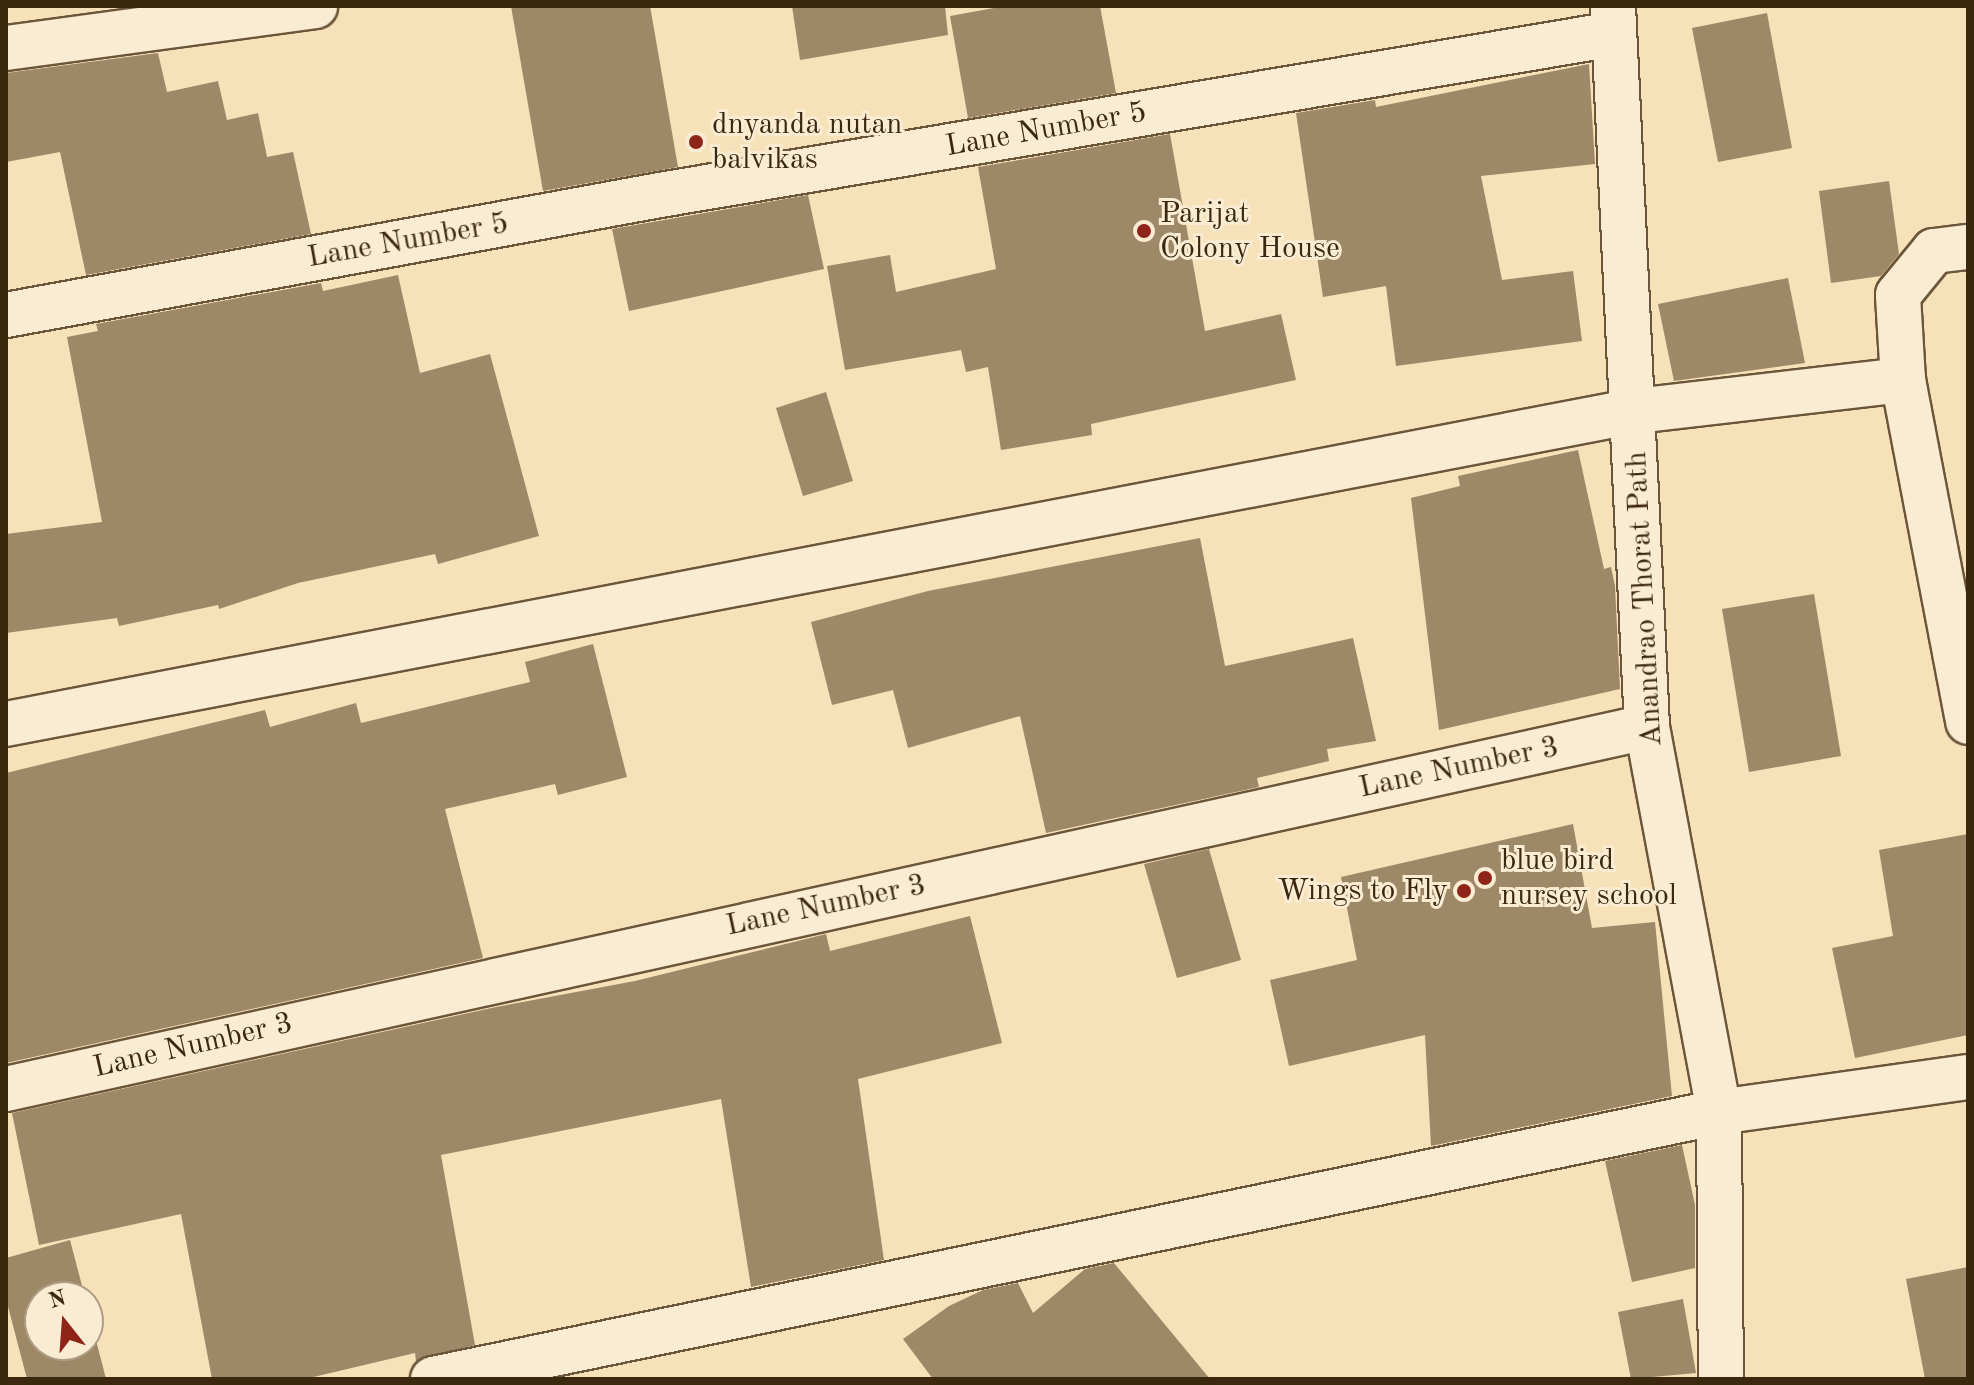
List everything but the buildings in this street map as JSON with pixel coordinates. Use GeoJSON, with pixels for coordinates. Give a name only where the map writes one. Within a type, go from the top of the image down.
{"type":"FeatureCollection","features":[{"type":"Feature","properties":{"kind":"street"},"geometry":{"type":"LineString","coordinates":[[6,48],[315,6]]}},
{"type":"Feature","properties":{"kind":"street","name":"Lane Number 5"},"geometry":{"type":"LineString","coordinates":[[6,315],[1614,20]]}},
{"type":"Feature","properties":{"kind":"street","name":"Anandrao Thorat Path"},"geometry":{"type":"LineString","coordinates":[[1614,20],[1635,411],[1647,727],[1719,1112],[1721,1379]]}},
{"type":"Feature","properties":{"kind":"street"},"geometry":{"type":"LineString","coordinates":[[1968,247],[1934,251],[1898,295],[1903,380],[1968,722]]}},
{"type":"Feature","properties":{"kind":"street"},"geometry":{"type":"LineString","coordinates":[[6,724],[1635,411],[1903,380]]}},
{"type":"Feature","properties":{"kind":"street","name":"Lane Number 3"},"geometry":{"type":"LineString","coordinates":[[6,1089],[1647,727]]}},
{"type":"Feature","properties":{"kind":"street"},"geometry":{"type":"LineString","coordinates":[[433,1379],[1719,1112],[1968,1077]]}},
{"type":"Feature","properties":{"kind":"place","name":"dnyanda nutan balvikas"},"geometry":{"type":"Point","coordinates":[696,142]}},
{"type":"Feature","properties":{"kind":"place","name":"Parijat Colony House"},"geometry":{"type":"Point","coordinates":[1144,231]}},
{"type":"Feature","properties":{"kind":"place","name":"blue bird nursey school"},"geometry":{"type":"Point","coordinates":[1485,878]}},
{"type":"Feature","properties":{"kind":"place","name":"Wings to Fly"},"geometry":{"type":"Point","coordinates":[1464,891]}}]}
